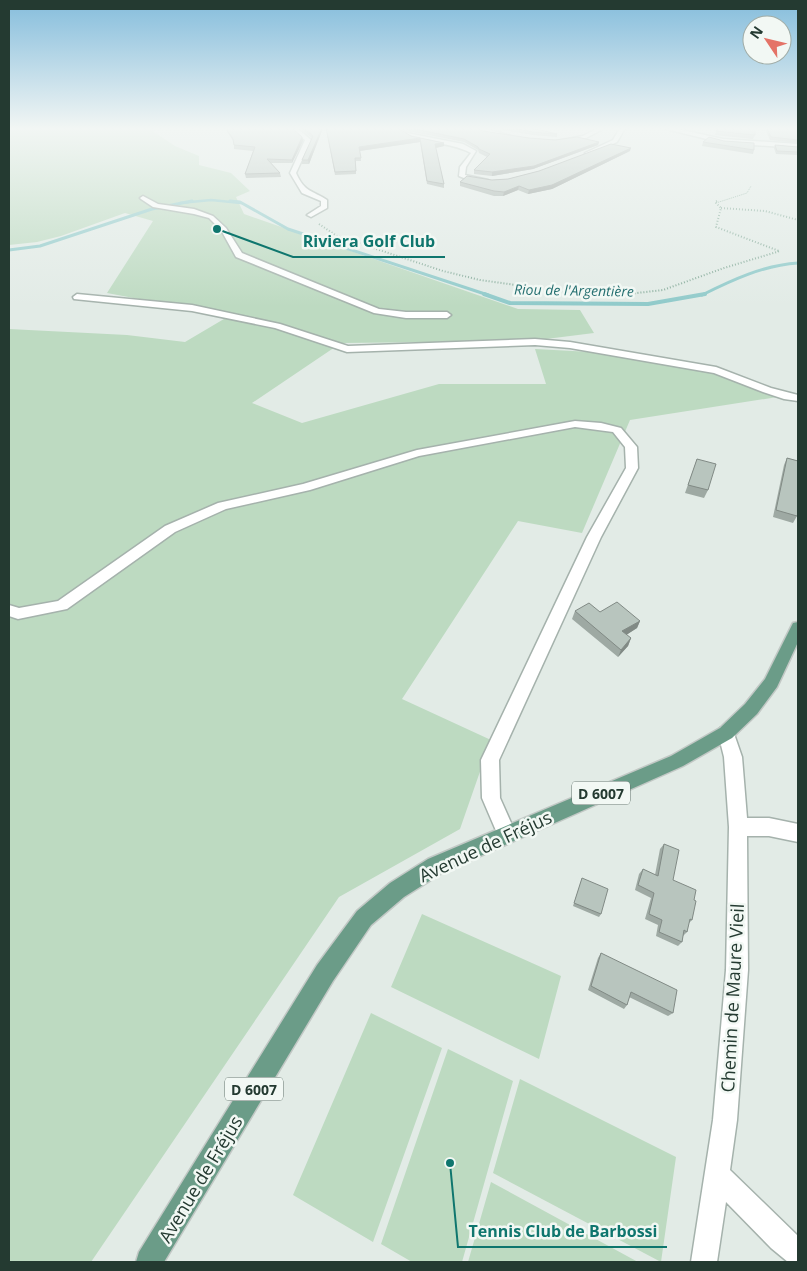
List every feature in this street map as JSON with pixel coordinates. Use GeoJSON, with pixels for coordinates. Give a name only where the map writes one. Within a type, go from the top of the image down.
{"type":"FeatureCollection","features":[{"type":"Feature","properties":{"kind":"main road","name":"Avenue de Fréjus"},"geometry":{"type":"LineString","coordinates":[[149,1262],[325,972],[364,918],[397,890],[435,866],[677,761],[726,733],[752,709],[771,683],[798,627]]}},
{"type":"Feature","properties":{"kind":"street"},"geometry":{"type":"LineString","coordinates":[[298,187],[304,192],[324,200],[325,207],[311,215]]}},
{"type":"Feature","properties":{"kind":"street"},"geometry":{"type":"LineString","coordinates":[[145,200],[169,208],[202,212],[212,217],[223,228],[239,254],[377,311],[406,316],[447,315]]}},
{"type":"Feature","properties":{"kind":"street"},"geometry":{"type":"LineString","coordinates":[[77,297],[201,310],[277,326],[347,349],[535,342],[570,345],[708,368],[767,390],[788,397],[798,398]]}},
{"type":"Feature","properties":{"kind":"street"},"geometry":{"type":"LineString","coordinates":[[9,610],[18,614],[62,604],[170,529],[222,506],[306,487],[416,453],[576,424],[601,426],[617,430],[631,447],[632,468],[594,537],[490,760],[491,798],[507,834]]}},
{"type":"Feature","properties":{"kind":"street","name":"Chemin de Maure Vieil"},"geometry":{"type":"LineString","coordinates":[[704,1262],[725,1120],[737,970],[738,826],[733,757],[726,733]]}},
{"type":"Feature","properties":{"kind":"street"},"geometry":{"type":"LineString","coordinates":[[738,826],[769,827],[798,833]]}},
{"type":"Feature","properties":{"kind":"street"},"geometry":{"type":"LineString","coordinates":[[717,1175],[780,1239],[798,1253]]}},
{"type":"Feature","properties":{"kind":"path"},"geometry":{"type":"LineString","coordinates":[[750,187],[747,193],[715,202],[721,208],[774,212],[798,220]]}},
{"type":"Feature","properties":{"kind":"path"},"geometry":{"type":"LineString","coordinates":[[311,215],[320,225],[337,236],[443,271],[480,280],[580,294],[611,296],[663,290],[724,268],[780,251],[716,227],[721,208]]}},
{"type":"Feature","properties":{"kind":"green space"},"geometry":{"type":"Polygon","coordinates":[[[9,187],[246,187],[250,191],[236,197],[244,214],[518,309],[580,310],[594,333],[530,341],[341,343],[252,403],[302,423],[439,384],[546,384],[535,349],[610,353],[703,364],[790,395],[630,420],[582,533],[518,521],[402,699],[491,740],[460,829],[339,897],[91,1262],[9,1262],[9,329],[127,335],[185,342],[229,316],[107,293],[153,221],[125,213],[61,236],[37,242],[9,245],[9,187]]]}},
{"type":"Feature","properties":{"kind":"green space"},"geometry":{"type":"Polygon","coordinates":[[[422,914],[561,976],[539,1059],[391,987],[422,914]]]}},
{"type":"Feature","properties":{"kind":"green space"},"geometry":{"type":"Polygon","coordinates":[[[371,1013],[442,1048],[373,1242],[293,1195],[371,1013]]]}},
{"type":"Feature","properties":{"kind":"green space"},"geometry":{"type":"Polygon","coordinates":[[[448,1049],[513,1081],[462,1262],[412,1262],[381,1244],[448,1049]]]}},
{"type":"Feature","properties":{"kind":"green space"},"geometry":{"type":"Polygon","coordinates":[[[520,1079],[676,1157],[661,1262],[493,1173],[520,1079]]]}},
{"type":"Feature","properties":{"kind":"green space"},"geometry":{"type":"Polygon","coordinates":[[[491,1182],[638,1262],[468,1262],[491,1182]]]}},
{"type":"Feature","properties":{"kind":"building"},"geometry":{"type":"Polygon","coordinates":[[[480,187],[516,187],[504,192],[480,187]]]}},
{"type":"Feature","properties":{"kind":"building"},"geometry":{"type":"Polygon","coordinates":[[[522,187],[541,187],[529,190],[522,187]]]}},
{"type":"Feature","properties":{"kind":"building"},"geometry":{"type":"Polygon","coordinates":[[[787,458],[798,461],[797,516],[776,510],[787,458]]]}},
{"type":"Feature","properties":{"kind":"building"},"geometry":{"type":"Polygon","coordinates":[[[697,459],[716,464],[708,490],[688,485],[697,459]]]}},
{"type":"Feature","properties":{"kind":"building"},"geometry":{"type":"Polygon","coordinates":[[[617,602],[640,621],[622,631],[631,638],[621,650],[575,611],[589,603],[600,612],[617,602]]]}},
{"type":"Feature","properties":{"kind":"building"},"geometry":{"type":"Polygon","coordinates":[[[664,844],[679,850],[673,880],[696,890],[692,920],[690,919],[687,932],[684,930],[682,942],[659,932],[662,920],[649,914],[654,893],[638,885],[643,869],[658,876],[664,844]]]}},
{"type":"Feature","properties":{"kind":"building"},"geometry":{"type":"Polygon","coordinates":[[[582,878],[608,889],[601,914],[574,903],[582,878]]]}},
{"type":"Feature","properties":{"kind":"building"},"geometry":{"type":"Polygon","coordinates":[[[601,953],[677,990],[673,1013],[631,992],[627,1005],[591,986],[601,953]]]}},
{"type":"Feature","properties":{"kind":"waterway","name":"Riou de l'Argentière"},"geometry":{"type":"LineString","coordinates":[[184,203],[211,200],[241,203]]}},
{"type":"Feature","properties":{"kind":"waterway","name":"Riou de l'Argentière"},"geometry":{"type":"LineString","coordinates":[[184,203],[192,201]]}},
{"type":"Feature","properties":{"kind":"waterway","name":"Riou de l'Argentière"},"geometry":{"type":"LineString","coordinates":[[230,201],[240,202],[288,229],[488,295]]}},
{"type":"Feature","properties":{"kind":"waterway","name":"Riou de l'Argentière"},"geometry":{"type":"LineString","coordinates":[[9,250],[40,246],[152,209],[184,203]]}},
{"type":"Feature","properties":{"kind":"waterway","name":"Riou de l'Argentière"},"geometry":{"type":"LineString","coordinates":[[704,294],[761,270],[798,263]]}},
{"type":"Feature","properties":{"kind":"waterway","name":"Riou de l'Argentière"},"geometry":{"type":"LineString","coordinates":[[484,294],[510,303],[648,304],[704,294]]}},
{"type":"Feature","properties":{"kind":"place","name":"Riviera Golf Club"},"geometry":{"type":"Point","coordinates":[217,229]}},
{"type":"Feature","properties":{"kind":"place","name":"Tennis Club de Barbossi"},"geometry":{"type":"Point","coordinates":[450,1163]}}]}
